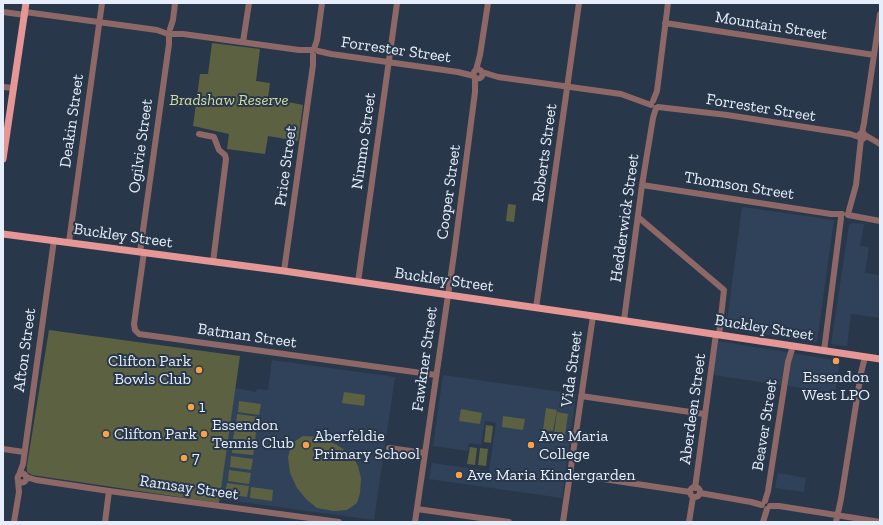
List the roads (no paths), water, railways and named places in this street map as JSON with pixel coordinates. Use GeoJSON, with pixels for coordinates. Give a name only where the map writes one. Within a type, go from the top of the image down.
{"type":"FeatureCollection","features":[{"type":"Feature","properties":{"kind":"main road"},"geometry":{"type":"LineString","coordinates":[[3,159],[26,3]]}},
{"type":"Feature","properties":{"kind":"main road","name":"Buckley Street"},"geometry":{"type":"LineString","coordinates":[[3,235],[54,240],[284,271],[880,359]]}},
{"type":"Feature","properties":{"kind":"street","name":"Deakin Street"},"geometry":{"type":"LineString","coordinates":[[69,242],[102,3]]}},
{"type":"Feature","properties":{"kind":"street","name":"Ogilvie Street"},"geometry":{"type":"LineString","coordinates":[[142,252],[175,3]]}},
{"type":"Feature","properties":{"kind":"street"},"geometry":{"type":"LineString","coordinates":[[243,42],[248,3]]}},
{"type":"Feature","properties":{"kind":"street","name":"Price Street"},"geometry":{"type":"LineString","coordinates":[[284,271],[322,3]]}},
{"type":"Feature","properties":{"kind":"street","name":"Nimmo Street"},"geometry":{"type":"LineString","coordinates":[[358,282],[397,3]]}},
{"type":"Feature","properties":{"kind":"street","name":"Cooper Street"},"geometry":{"type":"LineString","coordinates":[[447,295],[488,3]]}},
{"type":"Feature","properties":{"kind":"street","name":"Roberts Street"},"geometry":{"type":"LineString","coordinates":[[536,308],[579,3]]}},
{"type":"Feature","properties":{"kind":"street","name":"Hedderwick Street"},"geometry":{"type":"LineString","coordinates":[[624,320],[668,3]]}},
{"type":"Feature","properties":{"kind":"street","name":"Forrester Street"},"geometry":{"type":"LineString","coordinates":[[3,12],[25,13],[99,22],[621,94],[668,107],[862,136],[880,144]]}},
{"type":"Feature","properties":{"kind":"street"},"geometry":{"type":"LineString","coordinates":[[824,351],[841,228],[856,185],[860,148],[880,18]]}},
{"type":"Feature","properties":{"kind":"street","name":"Mountain Street"},"geometry":{"type":"LineString","coordinates":[[665,23],[874,55]]}},
{"type":"Feature","properties":{"kind":"street"},"geometry":{"type":"LineString","coordinates":[[3,87],[14,88]]}},
{"type":"Feature","properties":{"kind":"street"},"geometry":{"type":"LineString","coordinates":[[199,134],[214,137],[219,150],[225,155],[226,159],[213,262]]}},
{"type":"Feature","properties":{"kind":"street","name":"Thomson Street"},"geometry":{"type":"LineString","coordinates":[[642,184],[880,221]]}},
{"type":"Feature","properties":{"kind":"street","name":"Aberdeen Street"},"geometry":{"type":"LineString","coordinates":[[638,217],[724,290],[718,335],[704,414],[689,522]]}},
{"type":"Feature","properties":{"kind":"street","name":"Afton Street"},"geometry":{"type":"LineString","coordinates":[[14,522],[19,492],[23,479],[24,452],[54,240]]}},
{"type":"Feature","properties":{"kind":"street","name":"Batman Street"},"geometry":{"type":"LineString","coordinates":[[142,252],[134,324],[135,330],[139,334],[436,375]]}},
{"type":"Feature","properties":{"kind":"street","name":"Fawkner Street"},"geometry":{"type":"LineString","coordinates":[[415,522],[447,295]]}},
{"type":"Feature","properties":{"kind":"street","name":"Vida Street"},"geometry":{"type":"LineString","coordinates":[[563,522],[593,316]]}},
{"type":"Feature","properties":{"kind":"street","name":"Beaver Street"},"geometry":{"type":"LineString","coordinates":[[763,520],[790,346]]}},
{"type":"Feature","properties":{"kind":"street"},"geometry":{"type":"LineString","coordinates":[[838,519],[863,357]]}},
{"type":"Feature","properties":{"kind":"street"},"geometry":{"type":"LineString","coordinates":[[581,396],[704,414]]}},
{"type":"Feature","properties":{"kind":"street"},"geometry":{"type":"LineString","coordinates":[[389,448],[425,453]]}},
{"type":"Feature","properties":{"kind":"street"},"geometry":{"type":"LineString","coordinates":[[3,449],[24,452]]}},
{"type":"Feature","properties":{"kind":"street"},"geometry":{"type":"LineString","coordinates":[[570,474],[693,492],[699,489],[700,493],[779,506],[838,519],[880,522]]}},
{"type":"Feature","properties":{"kind":"street","name":"Ramsay Street"},"geometry":{"type":"LineString","coordinates":[[23,479],[339,522]]}},
{"type":"Feature","properties":{"kind":"street"},"geometry":{"type":"LineString","coordinates":[[105,522],[109,491]]}},
{"type":"Feature","properties":{"kind":"street"},"geometry":{"type":"LineString","coordinates":[[417,509],[478,520],[509,522]]}},
{"type":"Feature","properties":{"kind":"place","name":"Essendon West LPO"},"geometry":{"type":"Point","coordinates":[836,361]}},
{"type":"Feature","properties":{"kind":"place","name":"Clifton Park Bowls Club"},"geometry":{"type":"Point","coordinates":[199,370]}},
{"type":"Feature","properties":{"kind":"place","name":"1"},"geometry":{"type":"Point","coordinates":[191,407]}},
{"type":"Feature","properties":{"kind":"place","name":"Clifton Park"},"geometry":{"type":"Point","coordinates":[106,434]}},
{"type":"Feature","properties":{"kind":"place","name":"Essendon Tennis Club"},"geometry":{"type":"Point","coordinates":[204,434]}},
{"type":"Feature","properties":{"kind":"place","name":"Aberfeldie Primary School"},"geometry":{"type":"Point","coordinates":[306,445]}},
{"type":"Feature","properties":{"kind":"place","name":"Ave Maria College"},"geometry":{"type":"Point","coordinates":[531,445]}},
{"type":"Feature","properties":{"kind":"place","name":"7"},"geometry":{"type":"Point","coordinates":[184,458]}},
{"type":"Feature","properties":{"kind":"place","name":"Ave Maria Kindergarden"},"geometry":{"type":"Point","coordinates":[459,475]}},
{"type":"Feature","properties":{"kind":"park label","name":"Bradshaw Reserve"},"geometry":{"type":"Point","coordinates":[229,100]}}]}
